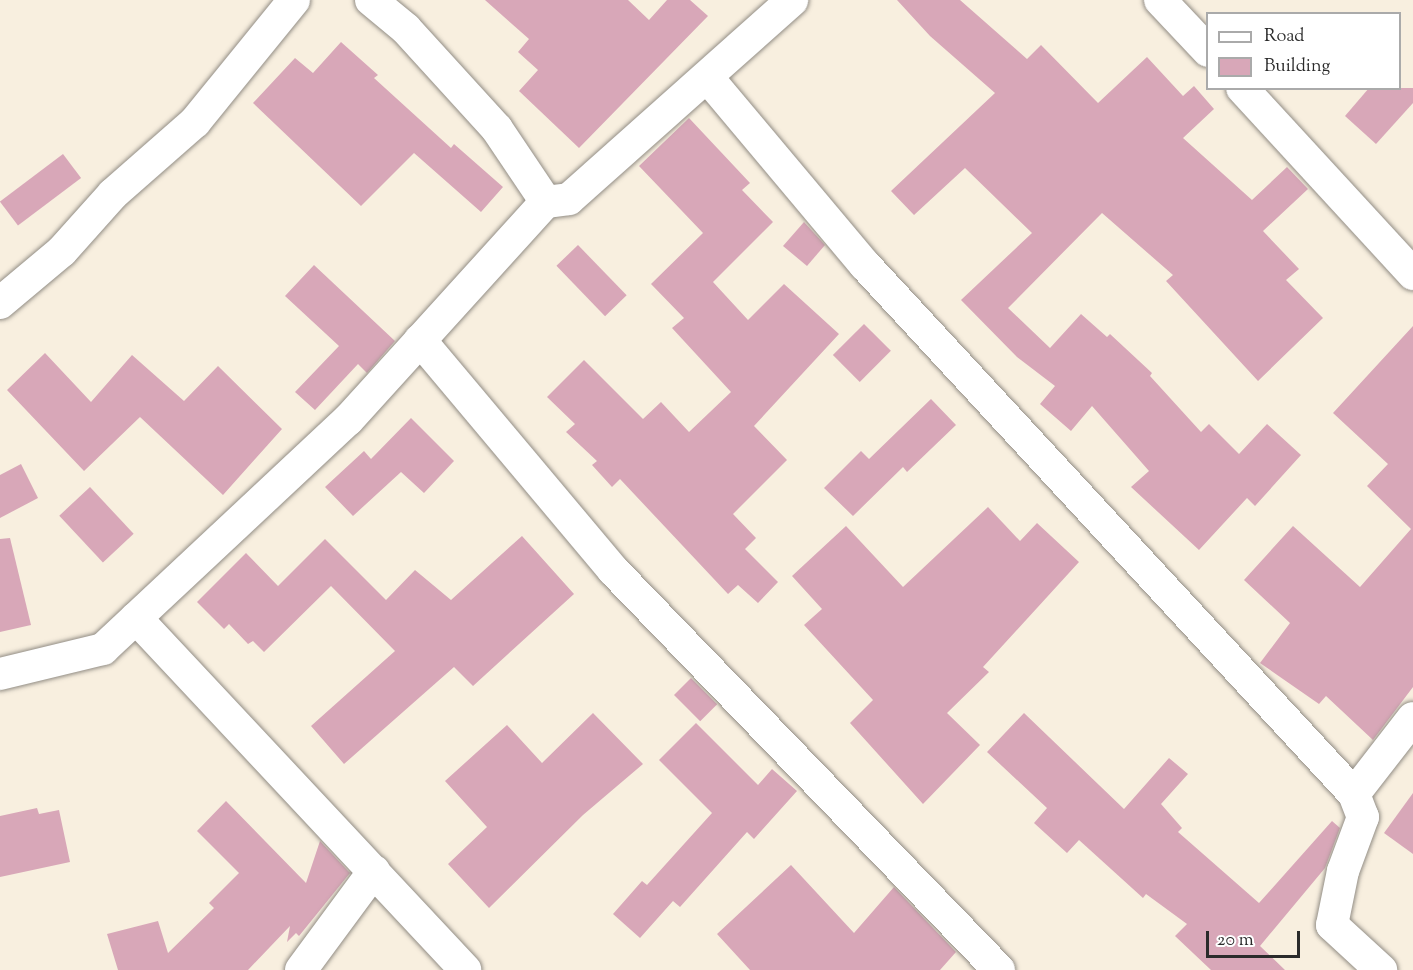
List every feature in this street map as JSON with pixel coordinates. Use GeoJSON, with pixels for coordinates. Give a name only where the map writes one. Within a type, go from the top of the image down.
{"type":"FeatureCollection","features":[{"type":"Feature","properties":{"kind":"street"},"geometry":{"type":"LineString","coordinates":[[0,303],[62,251],[113,194],[195,122],[294,0]]}},
{"type":"Feature","properties":{"kind":"street"},"geometry":{"type":"LineString","coordinates":[[371,0],[406,29],[497,129],[546,202]]}},
{"type":"Feature","properties":{"kind":"street"},"geometry":{"type":"LineString","coordinates":[[0,674],[103,649],[348,420],[546,202],[569,199],[708,78],[792,0]]}},
{"type":"Feature","properties":{"kind":"street"},"geometry":{"type":"LineString","coordinates":[[1160,0],[1206,49]]}},
{"type":"Feature","properties":{"kind":"street"},"geometry":{"type":"LineString","coordinates":[[708,78],[864,265],[1354,795],[1363,817],[1343,871],[1332,925],[1382,970]]}},
{"type":"Feature","properties":{"kind":"street"},"geometry":{"type":"LineString","coordinates":[[1244,90],[1413,273]]}},
{"type":"Feature","properties":{"kind":"street"},"geometry":{"type":"LineString","coordinates":[[420,340],[612,570],[999,970]]}},
{"type":"Feature","properties":{"kind":"street"},"geometry":{"type":"LineString","coordinates":[[136,618],[465,970]]}},
{"type":"Feature","properties":{"kind":"street"},"geometry":{"type":"LineString","coordinates":[[1354,795],[1413,718]]}},
{"type":"Feature","properties":{"kind":"street"},"geometry":{"type":"LineString","coordinates":[[301,970],[374,871]]}},
{"type":"Feature","properties":{"kind":"building"},"geometry":{"type":"Polygon","coordinates":[[[485,0],[628,0],[649,20],[667,0],[690,0],[708,16],[579,148],[519,91],[538,70],[518,52],[529,39],[485,0]]]}},
{"type":"Feature","properties":{"kind":"building"},"geometry":{"type":"Polygon","coordinates":[[[897,0],[960,0],[1027,59],[1041,45],[1098,103],[1147,57],[1183,96],[1194,86],[1214,109],[1183,138],[1252,200],[1287,167],[1308,189],[1263,231],[1299,269],[1286,280],[1323,318],[1258,381],[1166,281],[1173,275],[1102,213],[1008,308],[1050,348],[1081,314],[1107,337],[1110,334],[1152,373],[1150,376],[1201,432],[1209,424],[1239,454],[1267,424],[1301,455],[1255,506],[1247,498],[1199,550],[1131,487],[1149,471],[1092,406],[1071,431],[1040,404],[1055,386],[1017,357],[961,300],[1032,233],[965,168],[914,215],[891,191],[995,93],[930,36],[897,0]]]}},
{"type":"Feature","properties":{"kind":"building"},"geometry":{"type":"Polygon","coordinates":[[[341,42],[378,75],[374,78],[451,148],[454,144],[503,187],[481,212],[414,153],[361,206],[253,103],[295,58],[313,73],[341,42]]]}},
{"type":"Feature","properties":{"kind":"building"},"geometry":{"type":"Polygon","coordinates":[[[1413,88],[1413,103],[1376,144],[1345,116],[1367,90],[1413,88]]]}},
{"type":"Feature","properties":{"kind":"building"},"geometry":{"type":"Polygon","coordinates":[[[689,118],[750,183],[742,190],[773,222],[713,282],[748,320],[784,284],[839,334],[754,426],[787,460],[733,514],[756,538],[745,549],[778,582],[758,603],[738,585],[728,594],[620,479],[612,487],[592,465],[597,461],[566,432],[575,424],[547,397],[584,360],[643,419],[661,402],[689,432],[731,392],[672,328],[684,318],[651,284],[703,233],[639,166],[689,118]]]}},
{"type":"Feature","properties":{"kind":"building"},"geometry":{"type":"Polygon","coordinates":[[[63,154],[81,178],[18,226],[0,201],[63,154]]]}},
{"type":"Feature","properties":{"kind":"building"},"geometry":{"type":"Polygon","coordinates":[[[804,222],[825,245],[807,266],[783,246],[804,222]]]}},
{"type":"Feature","properties":{"kind":"building"},"geometry":{"type":"Polygon","coordinates":[[[578,245],[627,295],[605,316],[556,266],[578,245]]]}},
{"type":"Feature","properties":{"kind":"building"},"geometry":{"type":"Polygon","coordinates":[[[314,265],[395,341],[367,373],[358,364],[315,410],[295,392],[339,346],[285,296],[314,265]]]}},
{"type":"Feature","properties":{"kind":"building"},"geometry":{"type":"Polygon","coordinates":[[[864,324],[891,351],[860,382],[833,355],[864,324]]]}},
{"type":"Feature","properties":{"kind":"building"},"geometry":{"type":"Polygon","coordinates":[[[1413,326],[1413,687],[1373,740],[1326,696],[1319,704],[1260,663],[1290,623],[1244,580],[1293,526],[1360,587],[1411,529],[1367,486],[1388,464],[1333,413],[1413,326]]]}},
{"type":"Feature","properties":{"kind":"building"},"geometry":{"type":"Polygon","coordinates":[[[45,353],[91,402],[132,355],[184,401],[218,366],[282,429],[223,495],[140,417],[84,471],[7,390],[45,353]]]}},
{"type":"Feature","properties":{"kind":"building"},"geometry":{"type":"Polygon","coordinates":[[[931,399],[956,425],[907,472],[903,467],[853,516],[824,488],[861,451],[869,459],[931,399]]]}},
{"type":"Feature","properties":{"kind":"building"},"geometry":{"type":"Polygon","coordinates":[[[411,418],[454,461],[424,493],[401,472],[353,516],[325,487],[364,451],[371,459],[411,418]]]}},
{"type":"Feature","properties":{"kind":"building"},"geometry":{"type":"Polygon","coordinates":[[[21,464],[38,498],[0,518],[0,475],[21,464]]]}},
{"type":"Feature","properties":{"kind":"building"},"geometry":{"type":"Polygon","coordinates":[[[90,487],[134,534],[103,562],[59,516],[90,487]]]}},
{"type":"Feature","properties":{"kind":"building"},"geometry":{"type":"Polygon","coordinates":[[[988,507],[1020,541],[1037,523],[1079,562],[983,667],[989,672],[947,713],[980,745],[923,804],[850,723],[873,700],[804,625],[822,609],[792,576],[846,526],[903,587],[988,507]]]}},
{"type":"Feature","properties":{"kind":"building"},"geometry":{"type":"Polygon","coordinates":[[[522,536],[574,594],[473,686],[454,667],[344,764],[311,726],[395,651],[331,586],[264,652],[253,641],[248,644],[229,624],[224,629],[197,602],[246,553],[278,586],[325,539],[386,600],[415,570],[451,600],[522,536]]]}},
{"type":"Feature","properties":{"kind":"building"},"geometry":{"type":"Polygon","coordinates":[[[10,538],[31,625],[0,632],[0,539],[10,538]]]}},
{"type":"Feature","properties":{"kind":"building"},"geometry":{"type":"Polygon","coordinates":[[[691,678],[717,704],[700,721],[674,695],[691,678]]]}},
{"type":"Feature","properties":{"kind":"building"},"geometry":{"type":"Polygon","coordinates":[[[593,713],[643,764],[583,815],[489,908],[448,864],[487,827],[445,781],[507,725],[542,763],[593,713]]]}},
{"type":"Feature","properties":{"kind":"building"},"geometry":{"type":"Polygon","coordinates":[[[1024,713],[1124,809],[1169,758],[1188,774],[1161,804],[1182,828],[1178,832],[1259,903],[1332,821],[1340,828],[1325,868],[1260,946],[1285,970],[1211,970],[1175,936],[1187,924],[1146,894],[1143,898],[1079,840],[1067,853],[1034,823],[1047,808],[987,752],[1024,713]]]}},
{"type":"Feature","properties":{"kind":"building"},"geometry":{"type":"Polygon","coordinates":[[[696,723],[758,785],[772,769],[797,791],[754,839],[747,832],[680,907],[673,901],[640,938],[613,914],[642,881],[647,885],[712,813],[659,760],[696,723]]]}},
{"type":"Feature","properties":{"kind":"building"},"geometry":{"type":"Polygon","coordinates":[[[1413,793],[1413,854],[1384,833],[1413,793]]]}},
{"type":"Feature","properties":{"kind":"building"},"geometry":{"type":"Polygon","coordinates":[[[226,801],[306,883],[320,841],[350,873],[299,936],[296,933],[287,942],[290,926],[248,970],[118,970],[107,934],[158,921],[168,953],[214,908],[209,903],[239,873],[197,831],[226,801]]]}},
{"type":"Feature","properties":{"kind":"building"},"geometry":{"type":"Polygon","coordinates":[[[37,808],[39,814],[59,810],[70,862],[0,877],[0,816],[37,808]]]}},
{"type":"Feature","properties":{"kind":"building"},"geometry":{"type":"Polygon","coordinates":[[[791,865],[854,933],[894,887],[956,952],[940,970],[750,970],[717,934],[791,865]]]}}]}
